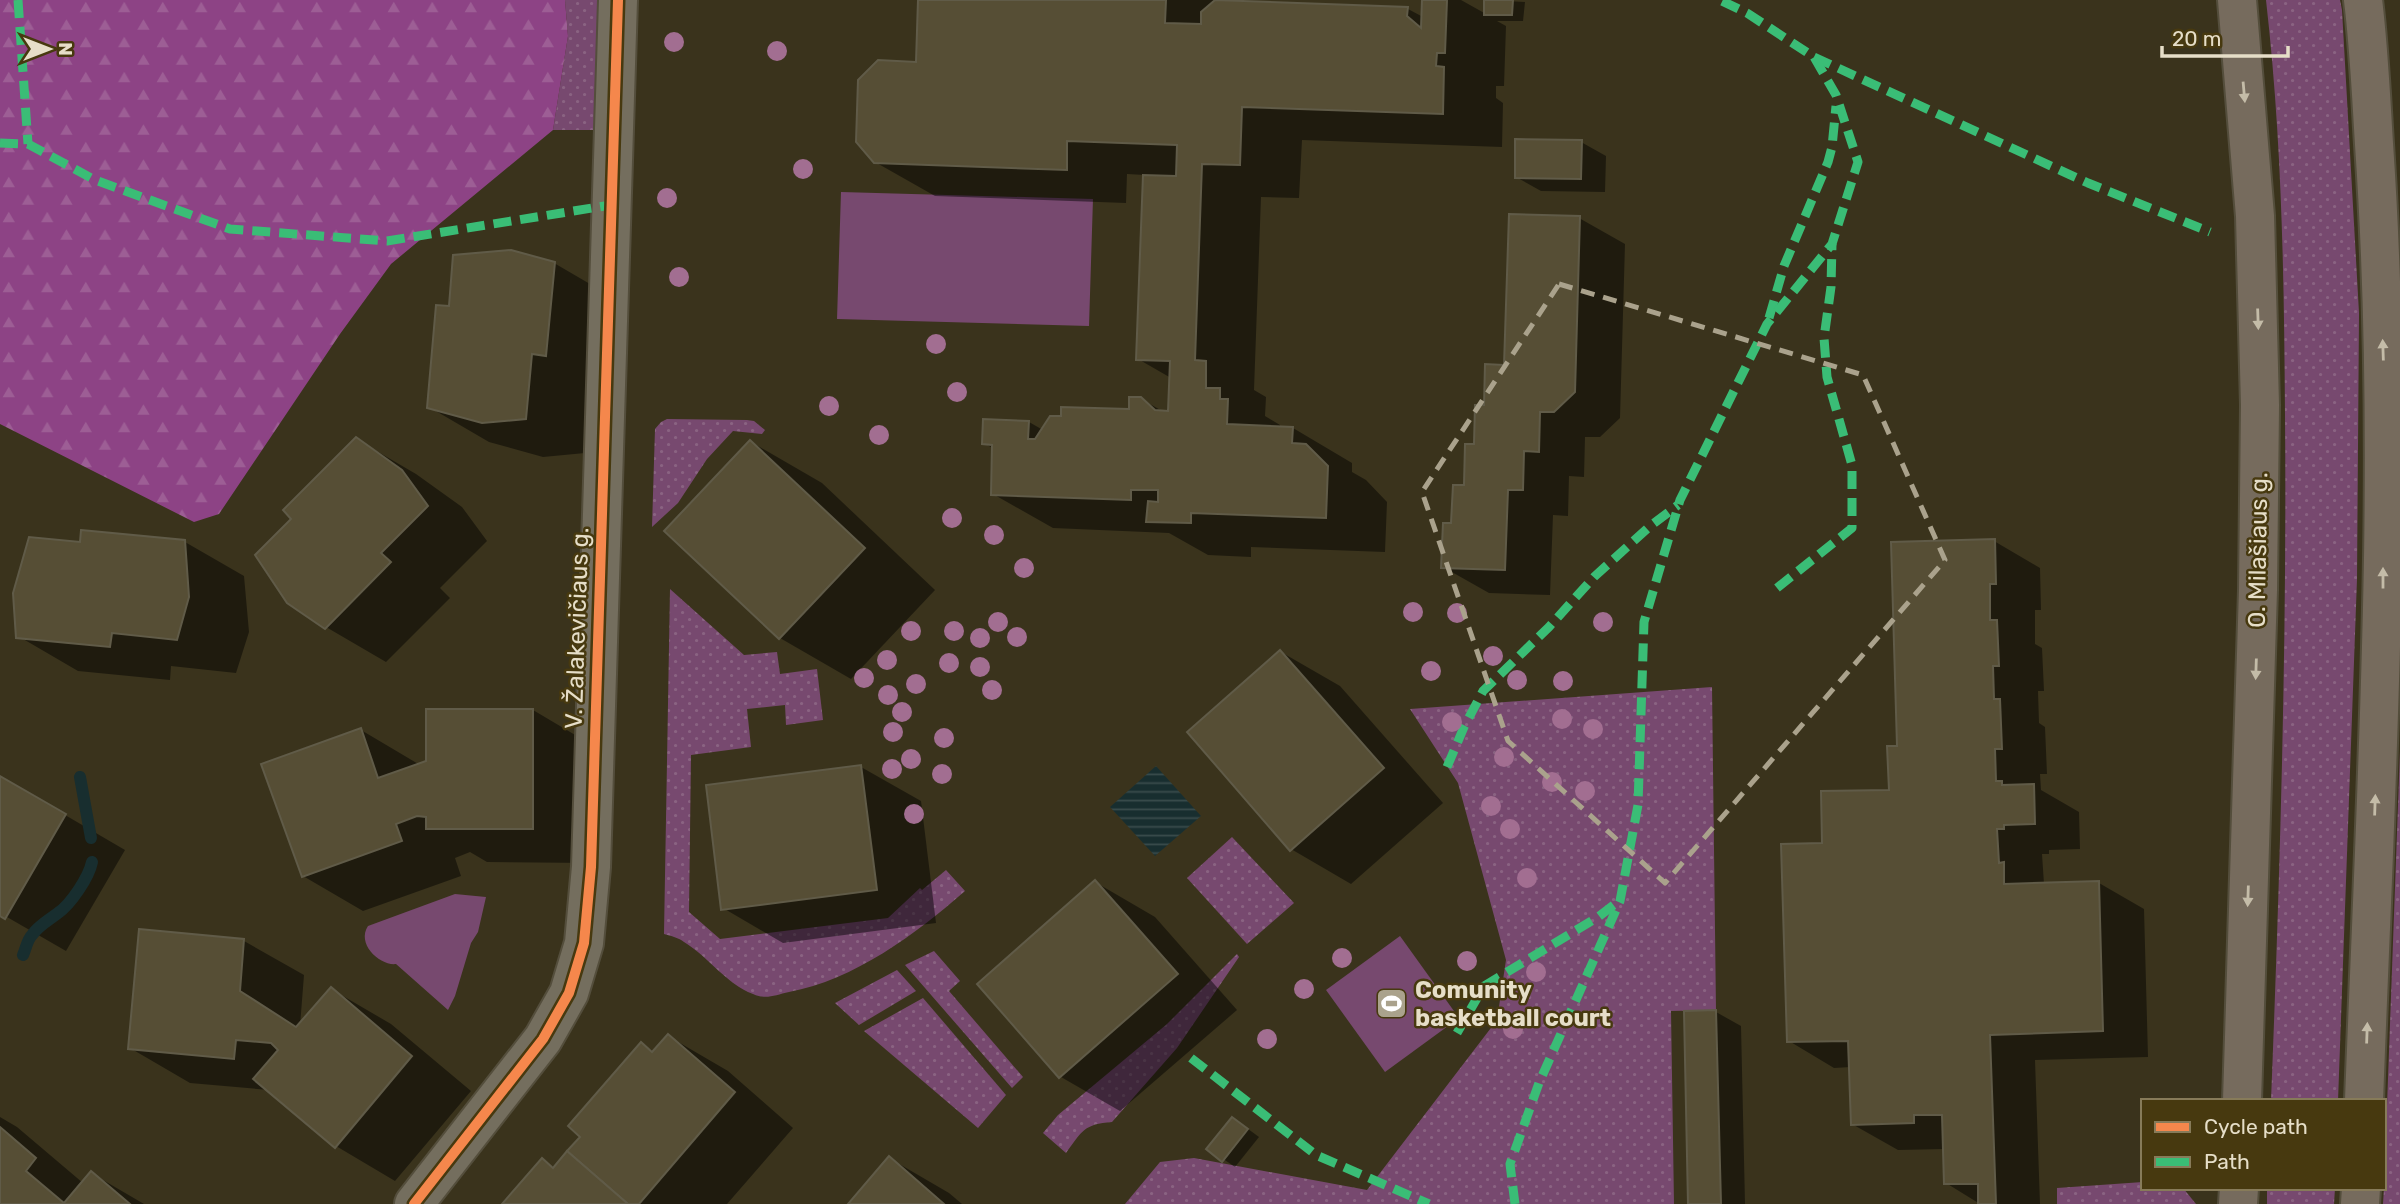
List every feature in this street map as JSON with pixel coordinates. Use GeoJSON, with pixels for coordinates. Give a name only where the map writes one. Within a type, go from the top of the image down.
{"type":"FeatureCollection","features":[{"type":"Feature","properties":{"kind":"main road","name":"O. Milašiaus g."},"geometry":{"type":"LineString","coordinates":[[2237,0],[2255,216],[2260,405],[2258,604],[2242,1099]]}},
{"type":"Feature","properties":{"kind":"main road"},"geometry":{"type":"LineString","coordinates":[[2363,0],[2380,230],[2384,381],[2383,593],[2364,1099]]}},
{"type":"Feature","properties":{"kind":"street","name":"V. Žalakevičiaus g."},"geometry":{"type":"LineString","coordinates":[[414,1204],[543,1039],[569,993],[584,943],[591,867],[618,0]]}},
{"type":"Feature","properties":{"kind":"highlighted area"},"geometry":{"type":"Polygon","coordinates":[[[1559,284],[1863,375],[1945,560],[1665,883],[1508,741],[1422,492],[1559,284]]]}},
{"type":"Feature","properties":{"kind":"shaded area"},"geometry":{"type":"Polygon","coordinates":[[[565,0],[604,0],[601,130],[553,130],[568,36],[565,0]]]}},
{"type":"Feature","properties":{"kind":"shaded area"},"geometry":{"type":"Polygon","coordinates":[[[2266,0],[2340,0],[2359,313],[2357,579],[2338,1099],[2271,1099],[2282,758],[2285,414],[2283,258],[2266,0]]]}},
{"type":"Feature","properties":{"kind":"shaded area"},"geometry":{"type":"Polygon","coordinates":[[[841,192],[1093,199],[1089,326],[837,319],[841,192]]]}},
{"type":"Feature","properties":{"kind":"shaded area"},"geometry":{"type":"Polygon","coordinates":[[[667,419],[747,420],[754,421],[765,430],[762,434],[733,431],[707,459],[678,503],[652,527],[655,429],[667,419]]]}},
{"type":"Feature","properties":{"kind":"shaded area"},"geometry":{"type":"Polygon","coordinates":[[[670,589],[744,655],[777,652],[780,674],[817,669],[823,720],[786,725],[785,705],[747,709],[751,747],[691,755],[689,912],[720,939],[888,918],[920,888],[922,890],[946,870],[965,891],[905,939],[837,977],[775,996],[758,996],[734,984],[682,941],[664,934],[670,589]]]}},
{"type":"Feature","properties":{"kind":"shaded area"},"geometry":{"type":"Polygon","coordinates":[[[1712,687],[1716,1010],[1671,1011],[1674,1204],[1125,1204],[1160,1162],[1194,1158],[1367,1190],[1497,1020],[1506,960],[1458,783],[1410,709],[1712,687]]]}},
{"type":"Feature","properties":{"kind":"shaded area"},"geometry":{"type":"Polygon","coordinates":[[[2400,751],[2400,1204],[2383,1204],[2386,1190],[2400,751]]]}},
{"type":"Feature","properties":{"kind":"shaded area"},"geometry":{"type":"Polygon","coordinates":[[[1232,837],[1294,903],[1247,944],[1187,878],[1232,837]]]}},
{"type":"Feature","properties":{"kind":"shaded area"},"geometry":{"type":"Polygon","coordinates":[[[455,894],[486,897],[478,932],[471,943],[448,1010],[396,964],[377,958],[367,946],[365,933],[368,926],[455,894]]]}},
{"type":"Feature","properties":{"kind":"shaded area","name":"Comunity basketball court"},"geometry":{"type":"Polygon","coordinates":[[[1400,936],[1459,1018],[1385,1072],[1326,990],[1400,936]]]}},
{"type":"Feature","properties":{"kind":"shaded area"},"geometry":{"type":"Polygon","coordinates":[[[934,951],[960,981],[949,991],[1023,1077],[1012,1088],[905,965],[934,951]]]}},
{"type":"Feature","properties":{"kind":"shaded area"},"geometry":{"type":"Polygon","coordinates":[[[1237,954],[1239,957],[1177,1048],[1112,1122],[1084,1130],[1066,1153],[1043,1133],[1058,1115],[1167,1024],[1237,954]]]}},
{"type":"Feature","properties":{"kind":"shaded area"},"geometry":{"type":"Polygon","coordinates":[[[897,970],[916,991],[859,1025],[835,1003],[897,970]]]}},
{"type":"Feature","properties":{"kind":"shaded area"},"geometry":{"type":"Polygon","coordinates":[[[923,998],[1006,1095],[978,1128],[864,1031],[923,998]]]}},
{"type":"Feature","properties":{"kind":"shaded area"},"geometry":{"type":"Polygon","coordinates":[[[2141,1182],[2141,1190],[2185,1190],[2196,1204],[2057,1204],[2057,1188],[2141,1182]]]}},
{"type":"Feature","properties":{"kind":"shaded area"},"geometry":{"type":"Polygon","coordinates":[[[2267,1190],[2335,1190],[2334,1204],[2267,1204],[2267,1190]]]}},
{"type":"Feature","properties":{"kind":"green space"},"geometry":{"type":"Polygon","coordinates":[[[0,0],[565,0],[568,36],[553,130],[391,264],[340,334],[219,514],[194,522],[0,424],[0,0]]]}},
{"type":"Feature","properties":{"kind":"water"},"geometry":{"type":"Polygon","coordinates":[[[1156,766],[1201,816],[1155,856],[1110,807],[1156,766]]]}},
{"type":"Feature","properties":{"kind":"building"},"geometry":{"type":"Polygon","coordinates":[[[918,0],[1166,0],[1165,23],[1201,24],[1201,12],[1215,0],[1408,7],[1407,16],[1421,28],[1422,0],[1447,0],[1445,53],[1437,53],[1436,66],[1444,67],[1443,114],[1242,107],[1240,165],[1202,164],[1195,360],[1206,361],[1206,388],[1220,388],[1220,399],[1228,399],[1227,424],[1293,427],[1292,443],[1306,444],[1328,466],[1326,518],[1191,513],[1191,523],[1146,522],[1148,501],[1158,502],[1158,490],[1131,490],[1131,500],[991,495],[992,445],[982,444],[983,419],[1029,421],[1028,439],[1035,439],[1050,416],[1061,416],[1061,407],[1129,409],[1129,397],[1141,397],[1155,410],[1168,411],[1170,361],[1136,360],[1143,175],[1176,176],[1177,145],[1067,141],[1067,170],[874,163],[856,142],[858,80],[878,60],[916,62],[918,0]]]}},
{"type":"Feature","properties":{"kind":"building"},"geometry":{"type":"Polygon","coordinates":[[[1484,0],[1513,0],[1512,15],[1484,15],[1484,0]]]}},
{"type":"Feature","properties":{"kind":"building"},"geometry":{"type":"Polygon","coordinates":[[[1515,139],[1582,140],[1581,179],[1515,178],[1515,139]]]}},
{"type":"Feature","properties":{"kind":"building"},"geometry":{"type":"Polygon","coordinates":[[[1509,214],[1580,216],[1575,392],[1554,412],[1540,412],[1539,452],[1524,451],[1523,490],[1508,490],[1505,570],[1441,568],[1443,523],[1451,523],[1453,485],[1464,485],[1465,444],[1474,444],[1475,405],[1484,405],[1485,364],[1504,365],[1509,214]]]}},
{"type":"Feature","properties":{"kind":"building"},"geometry":{"type":"Polygon","coordinates":[[[511,250],[555,262],[546,356],[532,354],[526,419],[482,423],[427,408],[436,305],[449,306],[453,255],[511,250]]]}},
{"type":"Feature","properties":{"kind":"building"},"geometry":{"type":"Polygon","coordinates":[[[356,437],[402,470],[428,506],[381,553],[391,562],[325,629],[287,603],[255,555],[291,519],[283,510],[356,437]]]}},
{"type":"Feature","properties":{"kind":"building"},"geometry":{"type":"Polygon","coordinates":[[[750,440],[865,548],[779,639],[664,531],[750,440]]]}},
{"type":"Feature","properties":{"kind":"building"},"geometry":{"type":"Polygon","coordinates":[[[81,530],[185,540],[189,597],[177,640],[112,633],[110,647],[16,638],[13,593],[29,537],[80,542],[81,530]]]}},
{"type":"Feature","properties":{"kind":"building"},"geometry":{"type":"Polygon","coordinates":[[[1995,539],[1996,584],[1990,584],[1990,620],[1997,620],[1999,666],[1993,666],[1994,699],[2000,699],[2002,749],[1995,749],[1996,781],[2002,781],[2002,785],[2034,784],[2035,824],[2004,825],[2004,829],[1997,829],[1999,863],[2004,862],[2004,884],[2099,881],[2103,1031],[1990,1035],[1996,1204],[1978,1204],[1978,1184],[1944,1184],[1942,1115],[1914,1115],[1914,1123],[1851,1125],[1848,1041],[1787,1042],[1781,844],[1822,843],[1821,791],[1889,790],[1887,746],[1897,746],[1891,542],[1995,539]]]}},
{"type":"Feature","properties":{"kind":"building"},"geometry":{"type":"Polygon","coordinates":[[[1280,650],[1384,768],[1290,851],[1187,732],[1280,650]]]}},
{"type":"Feature","properties":{"kind":"building"},"geometry":{"type":"Polygon","coordinates":[[[426,709],[533,709],[533,829],[426,829],[426,817],[417,816],[396,824],[402,841],[302,877],[261,764],[361,728],[378,778],[426,761],[426,709]]]}},
{"type":"Feature","properties":{"kind":"building"},"geometry":{"type":"Polygon","coordinates":[[[861,765],[877,890],[721,910],[706,785],[861,765]]]}},
{"type":"Feature","properties":{"kind":"building"},"geometry":{"type":"Polygon","coordinates":[[[0,776],[66,814],[5,919],[0,916],[0,776]]]}},
{"type":"Feature","properties":{"kind":"building"},"geometry":{"type":"Polygon","coordinates":[[[1095,880],[1178,974],[1059,1078],[977,984],[1095,880]]]}},
{"type":"Feature","properties":{"kind":"building"},"geometry":{"type":"Polygon","coordinates":[[[139,929],[244,939],[240,991],[296,1027],[331,987],[412,1056],[335,1148],[253,1079],[278,1050],[271,1043],[236,1040],[234,1059],[128,1049],[139,929]]]}},
{"type":"Feature","properties":{"kind":"building"},"geometry":{"type":"Polygon","coordinates":[[[1716,1010],[1721,1204],[1688,1204],[1684,1011],[1716,1010]]]}},
{"type":"Feature","properties":{"kind":"building"},"geometry":{"type":"Polygon","coordinates":[[[668,1034],[735,1092],[639,1204],[628,1204],[567,1151],[580,1137],[568,1126],[641,1042],[652,1052],[668,1034]]]}},
{"type":"Feature","properties":{"kind":"building"},"geometry":{"type":"Polygon","coordinates":[[[1232,1117],[1248,1129],[1222,1162],[1206,1149],[1232,1117]]]}},
{"type":"Feature","properties":{"kind":"building"},"geometry":{"type":"Polygon","coordinates":[[[0,1127],[36,1158],[26,1171],[64,1203],[91,1171],[130,1204],[0,1204],[0,1127]]]}},
{"type":"Feature","properties":{"kind":"building"},"geometry":{"type":"Polygon","coordinates":[[[567,1151],[628,1204],[502,1204],[542,1158],[553,1168],[567,1151]]]}},
{"type":"Feature","properties":{"kind":"building"},"geometry":{"type":"Polygon","coordinates":[[[889,1156],[944,1204],[848,1204],[889,1156]]]}},
{"type":"Feature","properties":{"kind":"waterway"},"geometry":{"type":"LineString","coordinates":[[80,777],[91,838]]}},
{"type":"Feature","properties":{"kind":"waterway"},"geometry":{"type":"LineString","coordinates":[[23,955],[35,931],[74,897],[92,862]]}},
{"type":"Feature","properties":{"kind":"marked path"},"geometry":{"type":"LineString","coordinates":[[18,0],[28,144]]}},
{"type":"Feature","properties":{"kind":"marked path"},"geometry":{"type":"LineString","coordinates":[[1515,1204],[1510,1164],[1539,1083],[1620,901],[1638,805],[1644,622],[1680,500],[1767,324],[1832,244],[1858,162],[1836,95],[1814,57],[1747,13],[1720,0]]}},
{"type":"Feature","properties":{"kind":"marked path"},"geometry":{"type":"LineString","coordinates":[[1814,57],[2088,183],[2210,232]]}},
{"type":"Feature","properties":{"kind":"marked path"},"geometry":{"type":"LineString","coordinates":[[1769,318],[1784,266],[1828,162],[1836,106]]}},
{"type":"Feature","properties":{"kind":"marked path"},"geometry":{"type":"LineString","coordinates":[[0,143],[28,144],[95,180],[230,229],[387,241],[611,205]]}},
{"type":"Feature","properties":{"kind":"marked path"},"geometry":{"type":"LineString","coordinates":[[1777,588],[1852,528],[1852,465],[1827,377],[1824,338],[1831,287],[1832,244]]}},
{"type":"Feature","properties":{"kind":"marked path"},"geometry":{"type":"LineString","coordinates":[[1447,767],[1483,691],[1549,627],[1594,577],[1649,527],[1678,505]]}},
{"type":"Feature","properties":{"kind":"marked path"},"geometry":{"type":"LineString","coordinates":[[1457,1033],[1484,986],[1598,917],[1619,901]]}},
{"type":"Feature","properties":{"kind":"marked path"},"geometry":{"type":"LineString","coordinates":[[1191,1058],[1316,1155],[1429,1204]]}},
{"type":"Feature","properties":{"kind":"cycle path"},"geometry":{"type":"LineString","coordinates":[[414,1204],[543,1039],[569,993],[584,943],[591,867],[618,0]]}},
{"type":"Feature","properties":{"kind":"place","name":"Comunity basketball court"},"geometry":{"type":"Point","coordinates":[1392,1004]}}]}
